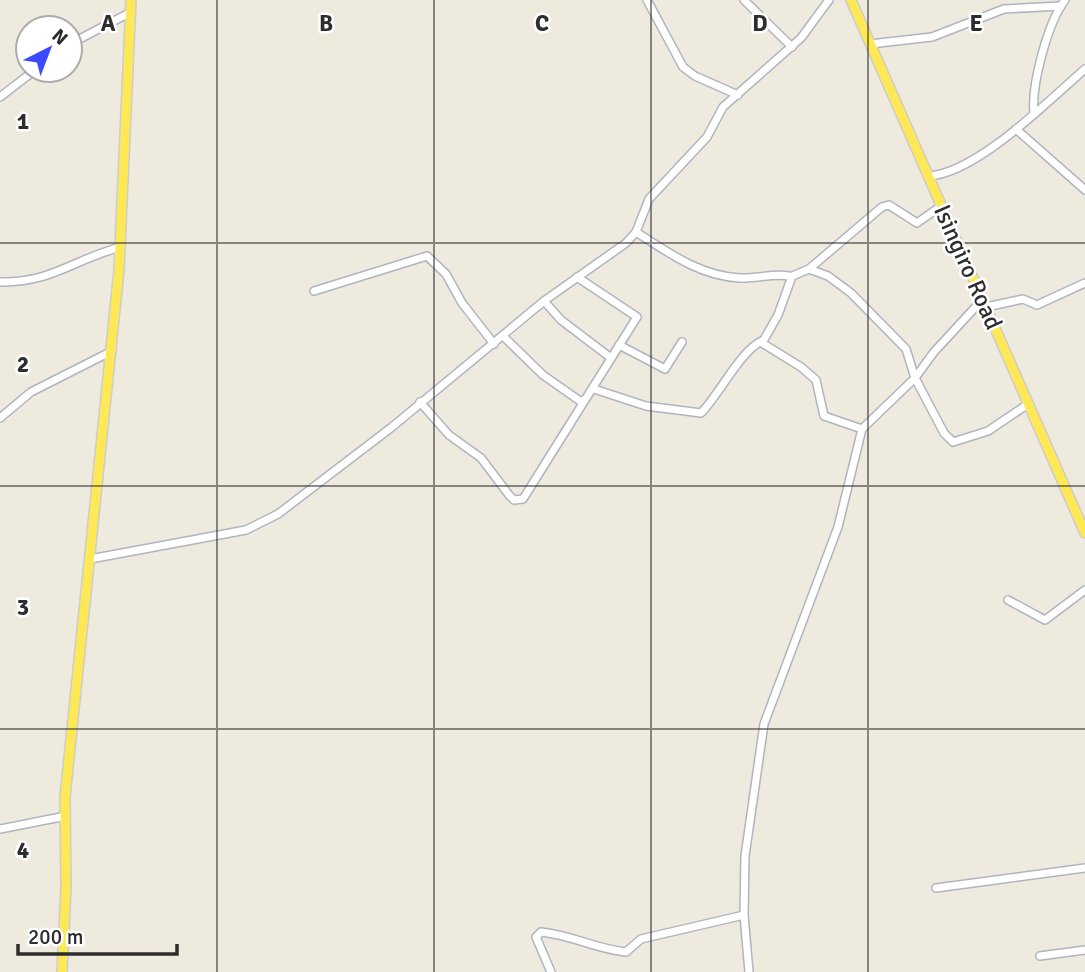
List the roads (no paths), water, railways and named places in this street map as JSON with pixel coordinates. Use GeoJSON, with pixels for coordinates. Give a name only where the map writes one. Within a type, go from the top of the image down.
{"type":"FeatureCollection","features":[{"type":"Feature","properties":{"kind":"main road"},"geometry":{"type":"LineString","coordinates":[[62,972],[66,816],[73,703],[121,247],[131,0]]}},
{"type":"Feature","properties":{"kind":"main road","name":"Isingiro Road"},"geometry":{"type":"LineString","coordinates":[[851,0],[1085,533]]}},
{"type":"Feature","properties":{"kind":"street"},"geometry":{"type":"LineString","coordinates":[[647,0],[683,67],[695,76],[738,95]]}},
{"type":"Feature","properties":{"kind":"street"},"geometry":{"type":"LineString","coordinates":[[744,0],[792,47]]}},
{"type":"Feature","properties":{"kind":"street"},"geometry":{"type":"LineString","coordinates":[[90,559],[255,527],[278,514],[504,337],[544,301],[610,256],[636,232],[649,199],[707,137],[723,107],[792,47],[809,29],[829,0]]}},
{"type":"Feature","properties":{"kind":"street"},"geometry":{"type":"LineString","coordinates":[[870,44],[932,37],[1004,9],[1063,3],[1037,76],[1034,113]]}},
{"type":"Feature","properties":{"kind":"street"},"geometry":{"type":"LineString","coordinates":[[84,37],[131,12]]}},
{"type":"Feature","properties":{"kind":"street"},"geometry":{"type":"LineString","coordinates":[[928,176],[951,173],[1016,129],[1085,69]]}},
{"type":"Feature","properties":{"kind":"street"},"geometry":{"type":"LineString","coordinates":[[0,97],[17,84]]}},
{"type":"Feature","properties":{"kind":"street"},"geometry":{"type":"LineString","coordinates":[[1016,129],[1085,190]]}},
{"type":"Feature","properties":{"kind":"street"},"geometry":{"type":"LineString","coordinates":[[636,232],[698,270],[750,278],[790,277],[809,269],[882,207],[890,205],[917,223],[941,206]]}},
{"type":"Feature","properties":{"kind":"street"},"geometry":{"type":"LineString","coordinates":[[0,282],[26,282],[54,275],[121,247]]}},
{"type":"Feature","properties":{"kind":"street"},"geometry":{"type":"LineString","coordinates":[[314,291],[427,256],[446,274],[462,303],[494,344]]}},
{"type":"Feature","properties":{"kind":"street"},"geometry":{"type":"LineString","coordinates":[[809,269],[828,276],[872,313],[906,349],[915,378],[944,433],[953,442],[988,431],[1028,404]]}},
{"type":"Feature","properties":{"kind":"street"},"geometry":{"type":"LineString","coordinates":[[420,402],[449,435],[481,458],[509,495],[519,501],[538,478],[583,400],[594,390],[637,316],[577,276]]}},
{"type":"Feature","properties":{"kind":"street"},"geometry":{"type":"LineString","coordinates":[[594,390],[646,406],[701,413],[734,373],[749,349],[762,341],[778,315],[790,277]]}},
{"type":"Feature","properties":{"kind":"street"},"geometry":{"type":"LineString","coordinates":[[748,972],[744,915],[745,856],[764,724],[838,527],[862,429],[915,378],[984,303],[1023,299],[1037,305],[1085,283]]}},
{"type":"Feature","properties":{"kind":"street"},"geometry":{"type":"LineString","coordinates":[[544,301],[561,320],[611,358]]}},
{"type":"Feature","properties":{"kind":"street"},"geometry":{"type":"LineString","coordinates":[[504,337],[543,375],[580,401],[583,400]]}},
{"type":"Feature","properties":{"kind":"street"},"geometry":{"type":"LineString","coordinates":[[762,341],[816,380],[824,416],[862,429]]}},
{"type":"Feature","properties":{"kind":"street"},"geometry":{"type":"LineString","coordinates":[[619,345],[664,369],[682,342]]}},
{"type":"Feature","properties":{"kind":"street"},"geometry":{"type":"LineString","coordinates":[[0,418],[31,392],[112,351]]}},
{"type":"Feature","properties":{"kind":"street"},"geometry":{"type":"LineString","coordinates":[[1007,600],[1045,620],[1085,590]]}},
{"type":"Feature","properties":{"kind":"street"},"geometry":{"type":"LineString","coordinates":[[0,830],[66,816]]}},
{"type":"Feature","properties":{"kind":"street"},"geometry":{"type":"LineString","coordinates":[[936,888],[1085,868]]}},
{"type":"Feature","properties":{"kind":"street"},"geometry":{"type":"LineString","coordinates":[[551,972],[536,937],[541,932],[568,934],[611,950],[626,952],[641,939],[744,915]]}},
{"type":"Feature","properties":{"kind":"street"},"geometry":{"type":"LineString","coordinates":[[1040,956],[1085,950]]}}]}
